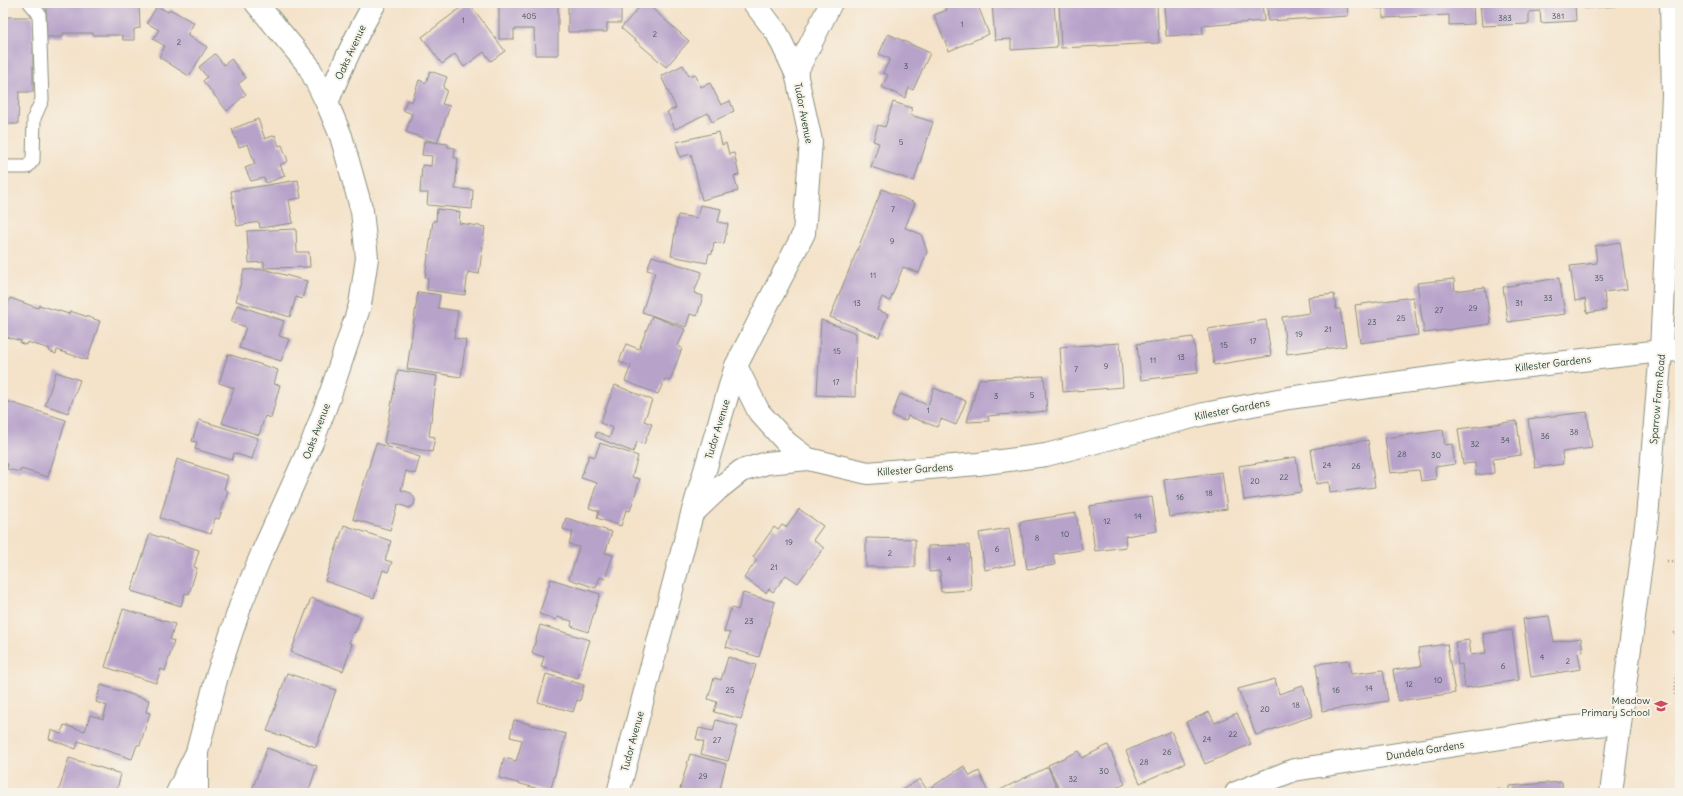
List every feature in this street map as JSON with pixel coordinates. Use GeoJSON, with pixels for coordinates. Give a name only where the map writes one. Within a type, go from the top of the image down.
{"type":"FeatureCollection","features":[{"type":"Feature","properties":{"kind":"street","name":"Oaks Avenue"},"geometry":{"type":"LineString","coordinates":[[177,793],[197,752],[217,676],[241,604],[313,440],[360,304],[367,258],[362,211],[341,136],[327,103],[308,65],[256,3]]}},
{"type":"Feature","properties":{"kind":"street","name":"Oaks Avenue"},"geometry":{"type":"LineString","coordinates":[[327,103],[343,62],[375,3]]}},
{"type":"Feature","properties":{"kind":"street","name":"Tudor Avenue"},"geometry":{"type":"LineString","coordinates":[[618,793],[692,514],[736,366],[804,233],[811,141],[796,73],[777,33],[754,3]]}},
{"type":"Feature","properties":{"kind":"street","name":"Tudor Avenue"},"geometry":{"type":"LineString","coordinates":[[796,73],[831,3]]}},
{"type":"Feature","properties":{"kind":"street","name":"Sparrow Farm Road"},"geometry":{"type":"LineString","coordinates":[[1611,793],[1618,723],[1670,350],[1673,95],[1670,3]]}},
{"type":"Feature","properties":{"kind":"street","name":"Killester Gardens"},"geometry":{"type":"LineString","coordinates":[[692,514],[716,490],[741,471],[767,463],[808,459],[868,473],[978,464],[1046,455],[1204,414],[1289,398],[1460,374],[1670,350]]}},
{"type":"Feature","properties":{"kind":"street","name":"Killester Gardens"},"geometry":{"type":"LineString","coordinates":[[736,366],[759,412],[787,443],[808,459]]}},
{"type":"Feature","properties":{"kind":"street","name":"Dundela Gardens"},"geometry":{"type":"LineString","coordinates":[[1236,793],[1294,770],[1565,728],[1618,723]]}},
{"type":"Feature","properties":{"kind":"street","name":"Oaks Avenue"},"geometry":{"type":"LineString","coordinates":[[197,752],[198,793]]}},
{"type":"Feature","properties":{"kind":"lane"},"geometry":{"type":"LineString","coordinates":[[3,166],[27,167],[33,160],[34,118],[42,100],[39,14],[30,3]]}},
{"type":"Feature","properties":{"kind":"path"},"geometry":{"type":"LineString","coordinates":[[1659,560],[1680,561]]}},
{"type":"Feature","properties":{"kind":"path"},"geometry":{"type":"LineString","coordinates":[[1674,633],[1680,634]]}},
{"type":"Feature","properties":{"kind":"path"},"geometry":{"type":"LineString","coordinates":[[1680,638],[1675,696],[1680,697]]}},
{"type":"Feature","properties":{"kind":"building"},"geometry":{"type":"Polygon","coordinates":[[[46,3],[139,4],[140,28],[134,29],[134,40],[123,40],[122,35],[93,35],[93,33],[63,33],[63,37],[46,37],[46,3]]]}},
{"type":"Feature","properties":{"kind":"building"},"geometry":{"type":"Polygon","coordinates":[[[469,3],[505,51],[491,61],[484,52],[464,67],[455,54],[442,64],[422,37],[469,3]]]}},
{"type":"Feature","properties":{"kind":"building"},"geometry":{"type":"Polygon","coordinates":[[[499,3],[558,3],[558,55],[535,55],[534,29],[514,29],[514,39],[499,39],[499,3]]]}},
{"type":"Feature","properties":{"kind":"building"},"geometry":{"type":"Polygon","coordinates":[[[568,3],[635,3],[635,6],[621,6],[621,23],[607,23],[607,32],[568,32],[568,3]]]}},
{"type":"Feature","properties":{"kind":"building"},"geometry":{"type":"Polygon","coordinates":[[[643,3],[646,3],[689,41],[666,67],[621,28],[643,3]]]}},
{"type":"Feature","properties":{"kind":"building"},"geometry":{"type":"Polygon","coordinates":[[[944,3],[977,3],[989,34],[949,51],[934,15],[947,10],[944,3]]]}},
{"type":"Feature","properties":{"kind":"building"},"geometry":{"type":"Polygon","coordinates":[[[992,3],[1054,3],[1057,47],[1011,50],[1011,39],[995,40],[992,3]]]}},
{"type":"Feature","properties":{"kind":"building"},"geometry":{"type":"Polygon","coordinates":[[[1059,3],[1157,3],[1159,43],[1061,48],[1059,3]]]}},
{"type":"Feature","properties":{"kind":"building"},"geometry":{"type":"Polygon","coordinates":[[[1164,3],[1262,3],[1264,21],[1202,26],[1203,34],[1166,36],[1164,3]]]}},
{"type":"Feature","properties":{"kind":"building"},"geometry":{"type":"Polygon","coordinates":[[[1267,3],[1347,3],[1348,16],[1268,21],[1267,3]]]}},
{"type":"Feature","properties":{"kind":"building"},"geometry":{"type":"Polygon","coordinates":[[[1374,3],[1473,3],[1474,24],[1449,25],[1449,15],[1383,18],[1383,8],[1374,8],[1374,3]]]}},
{"type":"Feature","properties":{"kind":"building"},"geometry":{"type":"Polygon","coordinates":[[[1480,3],[1575,3],[1576,21],[1541,23],[1540,11],[1529,12],[1529,24],[1482,26],[1480,3]]]}},
{"type":"Feature","properties":{"kind":"building"},"geometry":{"type":"Polygon","coordinates":[[[1585,3],[1616,3],[1616,6],[1585,8],[1585,3]]]}},
{"type":"Feature","properties":{"kind":"building"},"geometry":{"type":"Polygon","coordinates":[[[157,6],[168,12],[170,9],[194,23],[187,35],[207,47],[189,76],[159,57],[165,46],[153,39],[159,30],[147,23],[157,6]]]}},
{"type":"Feature","properties":{"kind":"building"},"geometry":{"type":"Polygon","coordinates":[[[3,17],[33,17],[33,92],[19,92],[18,124],[3,124],[3,17]]]}},
{"type":"Feature","properties":{"kind":"building"},"geometry":{"type":"Polygon","coordinates":[[[888,34],[930,53],[913,90],[909,88],[905,98],[882,87],[888,75],[883,73],[890,59],[879,54],[888,34]]]}},
{"type":"Feature","properties":{"kind":"building"},"geometry":{"type":"Polygon","coordinates":[[[215,54],[224,65],[231,59],[246,78],[238,84],[246,94],[227,111],[203,81],[207,77],[199,67],[215,54]]]}},
{"type":"Feature","properties":{"kind":"building"},"geometry":{"type":"Polygon","coordinates":[[[683,65],[689,76],[695,74],[701,87],[710,83],[721,105],[730,101],[734,111],[712,122],[708,113],[675,129],[667,112],[676,108],[661,76],[683,65]]]}},
{"type":"Feature","properties":{"kind":"building"},"geometry":{"type":"Polygon","coordinates":[[[430,71],[447,77],[443,88],[447,90],[442,104],[450,106],[437,143],[406,132],[412,114],[403,110],[407,100],[412,102],[419,80],[426,83],[430,71]]]}},
{"type":"Feature","properties":{"kind":"building"},"geometry":{"type":"Polygon","coordinates":[[[893,102],[912,108],[910,115],[933,122],[914,181],[871,167],[879,143],[873,141],[878,125],[885,127],[893,102]]]}},
{"type":"Feature","properties":{"kind":"building"},"geometry":{"type":"Polygon","coordinates":[[[258,119],[265,139],[275,135],[279,146],[282,145],[288,161],[280,165],[285,176],[266,183],[264,178],[251,181],[245,168],[255,164],[248,144],[239,147],[232,129],[258,119]]]}},
{"type":"Feature","properties":{"kind":"building"},"geometry":{"type":"Polygon","coordinates":[[[719,132],[722,145],[726,143],[729,154],[734,153],[739,175],[734,176],[738,191],[702,200],[691,154],[680,157],[676,142],[719,132]]]}},
{"type":"Feature","properties":{"kind":"building"},"geometry":{"type":"Polygon","coordinates":[[[424,141],[448,144],[448,147],[455,148],[454,158],[458,158],[455,189],[473,190],[472,209],[427,205],[428,193],[420,193],[422,165],[431,166],[432,156],[422,155],[424,141]]]}},
{"type":"Feature","properties":{"kind":"building"},"geometry":{"type":"Polygon","coordinates":[[[298,180],[301,198],[289,200],[293,223],[260,228],[259,222],[237,226],[231,191],[298,180]]]}},
{"type":"Feature","properties":{"kind":"building"},"geometry":{"type":"Polygon","coordinates":[[[882,189],[915,203],[905,228],[921,234],[927,252],[919,273],[903,267],[890,301],[882,297],[877,310],[888,314],[879,337],[830,317],[882,189]]]}},
{"type":"Feature","properties":{"kind":"building"},"geometry":{"type":"Polygon","coordinates":[[[700,205],[721,209],[718,222],[728,224],[724,244],[714,242],[712,254],[709,253],[707,263],[671,256],[678,215],[697,218],[700,205]]]}},
{"type":"Feature","properties":{"kind":"building"},"geometry":{"type":"Polygon","coordinates":[[[437,209],[460,212],[459,223],[485,227],[479,274],[468,272],[465,295],[427,290],[428,278],[425,277],[433,221],[436,221],[437,209]]]}},
{"type":"Feature","properties":{"kind":"building"},"geometry":{"type":"Polygon","coordinates":[[[296,229],[297,252],[309,252],[310,267],[264,268],[264,262],[249,263],[247,231],[296,229]]]}},
{"type":"Feature","properties":{"kind":"building"},"geometry":{"type":"Polygon","coordinates":[[[1620,242],[1627,289],[1604,292],[1606,310],[1587,313],[1585,299],[1575,301],[1570,266],[1597,263],[1595,246],[1620,242]]]}},
{"type":"Feature","properties":{"kind":"building"},"geometry":{"type":"Polygon","coordinates":[[[652,256],[702,272],[694,293],[703,296],[697,316],[690,314],[686,327],[642,312],[655,272],[647,270],[652,256]]]}},
{"type":"Feature","properties":{"kind":"building"},"geometry":{"type":"Polygon","coordinates":[[[263,269],[307,281],[302,299],[296,297],[290,317],[236,301],[244,270],[263,269]]]}},
{"type":"Feature","properties":{"kind":"building"},"geometry":{"type":"Polygon","coordinates":[[[1559,278],[1565,314],[1508,322],[1503,287],[1559,278]]]}},
{"type":"Feature","properties":{"kind":"building"},"geometry":{"type":"Polygon","coordinates":[[[1454,279],[1455,291],[1485,287],[1491,324],[1424,333],[1417,283],[1454,279]]]}},
{"type":"Feature","properties":{"kind":"building"},"geometry":{"type":"Polygon","coordinates":[[[418,292],[440,295],[438,308],[458,311],[454,338],[466,340],[461,377],[407,369],[418,292]]]}},
{"type":"Feature","properties":{"kind":"building"},"geometry":{"type":"Polygon","coordinates":[[[1334,294],[1336,309],[1340,309],[1346,346],[1287,354],[1282,317],[1310,313],[1308,297],[1334,294]]]}},
{"type":"Feature","properties":{"kind":"building"},"geometry":{"type":"Polygon","coordinates":[[[1413,297],[1418,335],[1360,343],[1355,305],[1413,297]]]}},
{"type":"Feature","properties":{"kind":"building"},"geometry":{"type":"Polygon","coordinates":[[[10,298],[38,308],[39,305],[69,314],[70,311],[100,321],[87,360],[57,350],[56,354],[49,351],[50,349],[27,342],[26,345],[20,343],[21,341],[3,336],[3,320],[10,298]]]}},
{"type":"Feature","properties":{"kind":"building"},"geometry":{"type":"Polygon","coordinates":[[[237,305],[284,321],[279,336],[289,339],[281,361],[239,348],[246,327],[231,322],[237,305]]]}},
{"type":"Feature","properties":{"kind":"building"},"geometry":{"type":"Polygon","coordinates":[[[652,316],[685,329],[678,346],[682,348],[670,381],[665,379],[658,394],[625,381],[631,366],[619,362],[626,344],[639,349],[652,316]]]}},
{"type":"Feature","properties":{"kind":"building"},"geometry":{"type":"Polygon","coordinates":[[[821,320],[856,333],[855,397],[817,395],[821,320]]]}},
{"type":"Feature","properties":{"kind":"building"},"geometry":{"type":"Polygon","coordinates":[[[1266,320],[1271,356],[1214,365],[1208,329],[1266,320]]]}},
{"type":"Feature","properties":{"kind":"building"},"geometry":{"type":"Polygon","coordinates":[[[1193,337],[1198,373],[1141,380],[1137,344],[1193,337]]]}},
{"type":"Feature","properties":{"kind":"building"},"geometry":{"type":"Polygon","coordinates":[[[1120,343],[1123,387],[1063,392],[1060,347],[1120,343]]]}},
{"type":"Feature","properties":{"kind":"building"},"geometry":{"type":"Polygon","coordinates":[[[228,354],[278,370],[274,384],[280,385],[271,418],[265,416],[259,435],[222,423],[234,388],[219,383],[228,354]]]}},
{"type":"Feature","properties":{"kind":"building"},"geometry":{"type":"Polygon","coordinates":[[[398,370],[437,376],[429,436],[435,437],[432,452],[384,443],[398,370]]]}},
{"type":"Feature","properties":{"kind":"building"},"geometry":{"type":"Polygon","coordinates":[[[56,372],[80,380],[68,413],[45,405],[56,372]]]}},
{"type":"Feature","properties":{"kind":"building"},"geometry":{"type":"Polygon","coordinates":[[[1044,376],[1047,411],[988,416],[989,421],[967,422],[979,379],[1044,376]]]}},
{"type":"Feature","properties":{"kind":"building"},"geometry":{"type":"Polygon","coordinates":[[[615,385],[652,400],[644,421],[652,424],[644,444],[637,442],[633,452],[595,437],[597,432],[610,437],[613,428],[600,423],[615,385]]]}},
{"type":"Feature","properties":{"kind":"building"},"geometry":{"type":"Polygon","coordinates":[[[934,388],[966,401],[956,425],[941,419],[937,427],[908,416],[906,421],[892,416],[900,394],[928,405],[934,388]]]}},
{"type":"Feature","properties":{"kind":"building"},"geometry":{"type":"Polygon","coordinates":[[[3,400],[66,420],[48,477],[21,469],[20,472],[7,469],[8,464],[3,463],[3,400]]]}},
{"type":"Feature","properties":{"kind":"building"},"geometry":{"type":"Polygon","coordinates":[[[1587,412],[1592,448],[1562,452],[1563,464],[1535,468],[1528,419],[1587,412]]]}},
{"type":"Feature","properties":{"kind":"building"},"geometry":{"type":"Polygon","coordinates":[[[199,420],[258,438],[252,459],[234,453],[232,460],[195,449],[197,442],[192,441],[199,420]]]}},
{"type":"Feature","properties":{"kind":"building"},"geometry":{"type":"Polygon","coordinates":[[[1517,421],[1521,455],[1493,459],[1494,473],[1476,475],[1475,463],[1463,464],[1458,429],[1517,421]]]}},
{"type":"Feature","properties":{"kind":"building"},"geometry":{"type":"Polygon","coordinates":[[[1443,430],[1445,445],[1452,444],[1455,464],[1435,467],[1436,479],[1421,481],[1419,470],[1390,473],[1385,438],[1443,430]]]}},
{"type":"Feature","properties":{"kind":"building"},"geometry":{"type":"Polygon","coordinates":[[[1368,440],[1375,487],[1330,493],[1329,482],[1316,484],[1311,449],[1368,440]]]}},
{"type":"Feature","properties":{"kind":"building"},"geometry":{"type":"Polygon","coordinates":[[[376,443],[420,457],[415,474],[406,471],[401,490],[411,493],[415,499],[414,505],[409,508],[398,504],[390,530],[353,519],[376,443]]]}},
{"type":"Feature","properties":{"kind":"building"},"geometry":{"type":"Polygon","coordinates":[[[600,443],[638,456],[632,477],[640,479],[630,511],[626,510],[621,526],[597,518],[599,511],[589,508],[597,483],[581,478],[589,455],[595,457],[600,443]]]}},
{"type":"Feature","properties":{"kind":"building"},"geometry":{"type":"Polygon","coordinates":[[[1296,457],[1301,492],[1244,500],[1239,466],[1296,457]]]}},
{"type":"Feature","properties":{"kind":"building"},"geometry":{"type":"Polygon","coordinates":[[[177,459],[228,476],[224,489],[228,491],[219,519],[215,518],[211,534],[160,518],[177,459]]]}},
{"type":"Feature","properties":{"kind":"building"},"geometry":{"type":"Polygon","coordinates":[[[1222,472],[1227,509],[1169,517],[1164,480],[1222,472]]]}},
{"type":"Feature","properties":{"kind":"building"},"geometry":{"type":"Polygon","coordinates":[[[1152,497],[1157,531],[1125,536],[1126,547],[1095,551],[1089,506],[1152,497]]]}},
{"type":"Feature","properties":{"kind":"building"},"geometry":{"type":"Polygon","coordinates":[[[799,509],[823,526],[813,540],[824,548],[798,583],[786,575],[773,592],[769,589],[766,593],[744,578],[757,560],[753,557],[774,527],[778,530],[782,525],[786,527],[799,509]]]}},
{"type":"Feature","properties":{"kind":"building"},"geometry":{"type":"Polygon","coordinates":[[[1076,513],[1082,550],[1053,554],[1055,565],[1027,569],[1020,522],[1076,513]]]}},
{"type":"Feature","properties":{"kind":"building"},"geometry":{"type":"Polygon","coordinates":[[[566,518],[612,532],[605,553],[613,555],[605,579],[600,577],[596,588],[569,579],[579,547],[569,544],[573,532],[563,529],[566,518]]]}},
{"type":"Feature","properties":{"kind":"building"},"geometry":{"type":"Polygon","coordinates":[[[344,525],[391,541],[385,560],[392,562],[388,572],[383,570],[374,598],[325,581],[344,525]]]}},
{"type":"Feature","properties":{"kind":"building"},"geometry":{"type":"Polygon","coordinates":[[[1009,528],[1015,564],[985,570],[979,533],[1009,528]]]}},
{"type":"Feature","properties":{"kind":"building"},"geometry":{"type":"Polygon","coordinates":[[[150,534],[199,550],[194,567],[197,568],[189,594],[185,593],[181,606],[131,591],[150,534]]]}},
{"type":"Feature","properties":{"kind":"building"},"geometry":{"type":"Polygon","coordinates":[[[866,538],[915,539],[915,567],[866,567],[866,538]]]}},
{"type":"Feature","properties":{"kind":"building"},"geometry":{"type":"Polygon","coordinates":[[[969,545],[971,590],[941,592],[940,571],[929,572],[928,546],[969,545]]]}},
{"type":"Feature","properties":{"kind":"building"},"geometry":{"type":"Polygon","coordinates":[[[551,579],[600,594],[588,632],[571,626],[572,621],[557,617],[556,620],[539,614],[551,579]]]}},
{"type":"Feature","properties":{"kind":"building"},"geometry":{"type":"Polygon","coordinates":[[[743,593],[775,602],[759,657],[726,647],[730,633],[724,632],[731,608],[738,610],[743,593]]]}},
{"type":"Feature","properties":{"kind":"building"},"geometry":{"type":"Polygon","coordinates":[[[311,598],[361,617],[355,633],[353,632],[349,643],[352,644],[343,671],[291,652],[311,598]]]}},
{"type":"Feature","properties":{"kind":"building"},"geometry":{"type":"Polygon","coordinates":[[[123,609],[175,624],[170,640],[174,641],[165,671],[161,669],[156,683],[105,667],[123,609]]]}},
{"type":"Feature","properties":{"kind":"building"},"geometry":{"type":"Polygon","coordinates":[[[1549,616],[1554,642],[1581,638],[1583,652],[1578,653],[1581,669],[1531,677],[1523,619],[1549,616]]]}},
{"type":"Feature","properties":{"kind":"building"},"geometry":{"type":"Polygon","coordinates":[[[540,625],[590,640],[578,678],[541,667],[544,657],[532,653],[540,625]]]}},
{"type":"Feature","properties":{"kind":"building"},"geometry":{"type":"Polygon","coordinates":[[[1512,630],[1519,680],[1465,688],[1462,664],[1458,665],[1455,642],[1469,640],[1471,655],[1486,653],[1483,634],[1512,630]]]}},
{"type":"Feature","properties":{"kind":"building"},"geometry":{"type":"Polygon","coordinates":[[[1447,644],[1455,693],[1398,701],[1393,670],[1421,666],[1418,648],[1447,644]]]}},
{"type":"Feature","properties":{"kind":"building"},"geometry":{"type":"Polygon","coordinates":[[[728,657],[756,665],[741,719],[714,712],[717,702],[708,699],[714,678],[721,680],[728,657]]]}},
{"type":"Feature","properties":{"kind":"building"},"geometry":{"type":"Polygon","coordinates":[[[1349,660],[1351,674],[1383,670],[1388,701],[1322,711],[1316,664],[1349,660]]]}},
{"type":"Feature","properties":{"kind":"building"},"geometry":{"type":"Polygon","coordinates":[[[287,673],[336,690],[316,747],[267,731],[287,673]]]}},
{"type":"Feature","properties":{"kind":"building"},"geometry":{"type":"Polygon","coordinates":[[[546,674],[584,685],[580,701],[577,700],[573,712],[538,702],[546,674]]]}},
{"type":"Feature","properties":{"kind":"building"},"geometry":{"type":"Polygon","coordinates":[[[1275,679],[1279,694],[1303,686],[1313,716],[1256,735],[1238,689],[1275,679]]]}},
{"type":"Feature","properties":{"kind":"building"},"geometry":{"type":"Polygon","coordinates":[[[101,685],[149,700],[146,712],[150,713],[140,745],[137,745],[132,759],[78,741],[76,749],[49,739],[51,730],[61,734],[64,725],[85,731],[90,715],[103,719],[107,706],[96,702],[101,685]]]}},
{"type":"Feature","properties":{"kind":"building"},"geometry":{"type":"Polygon","coordinates":[[[1209,712],[1215,723],[1237,713],[1251,744],[1205,764],[1186,722],[1209,712]]]}},
{"type":"Feature","properties":{"kind":"building"},"geometry":{"type":"Polygon","coordinates":[[[514,720],[566,734],[550,792],[499,778],[504,758],[516,761],[519,752],[522,740],[510,737],[514,720]]]}},
{"type":"Feature","properties":{"kind":"building"},"geometry":{"type":"Polygon","coordinates":[[[716,720],[738,726],[728,761],[701,754],[704,742],[696,739],[699,728],[713,731],[716,720]]]}},
{"type":"Feature","properties":{"kind":"building"},"geometry":{"type":"Polygon","coordinates":[[[1171,731],[1185,763],[1140,783],[1126,751],[1171,731]]]}},
{"type":"Feature","properties":{"kind":"building"},"geometry":{"type":"Polygon","coordinates":[[[1108,745],[1125,784],[1105,793],[1061,793],[1048,765],[1079,751],[1082,758],[1108,745]]]}},
{"type":"Feature","properties":{"kind":"building"},"geometry":{"type":"Polygon","coordinates":[[[267,748],[317,766],[308,793],[251,793],[267,748]]]}},
{"type":"Feature","properties":{"kind":"building"},"geometry":{"type":"Polygon","coordinates":[[[690,754],[726,764],[719,793],[679,793],[690,754]]]}},
{"type":"Feature","properties":{"kind":"building"},"geometry":{"type":"Polygon","coordinates":[[[69,758],[121,774],[117,789],[120,790],[119,793],[58,793],[69,758]]]}},
{"type":"Feature","properties":{"kind":"building"},"geometry":{"type":"Polygon","coordinates":[[[964,766],[970,776],[979,771],[988,793],[897,793],[920,779],[927,790],[964,766]]]}},
{"type":"Feature","properties":{"kind":"building"},"geometry":{"type":"Polygon","coordinates":[[[1048,767],[1059,793],[994,793],[1018,781],[1048,767]]]}},
{"type":"Feature","properties":{"kind":"building"},"geometry":{"type":"Polygon","coordinates":[[[1562,782],[1563,793],[1509,793],[1509,786],[1562,782]]]}},
{"type":"Feature","properties":{"kind":"building"},"geometry":{"type":"Polygon","coordinates":[[[1499,789],[1499,793],[1478,793],[1478,792],[1499,789]]]}},
{"type":"Feature","properties":{"kind":"place","name":"Meadow Primary School"},"geometry":{"type":"Point","coordinates":[1661,706]}}]}
